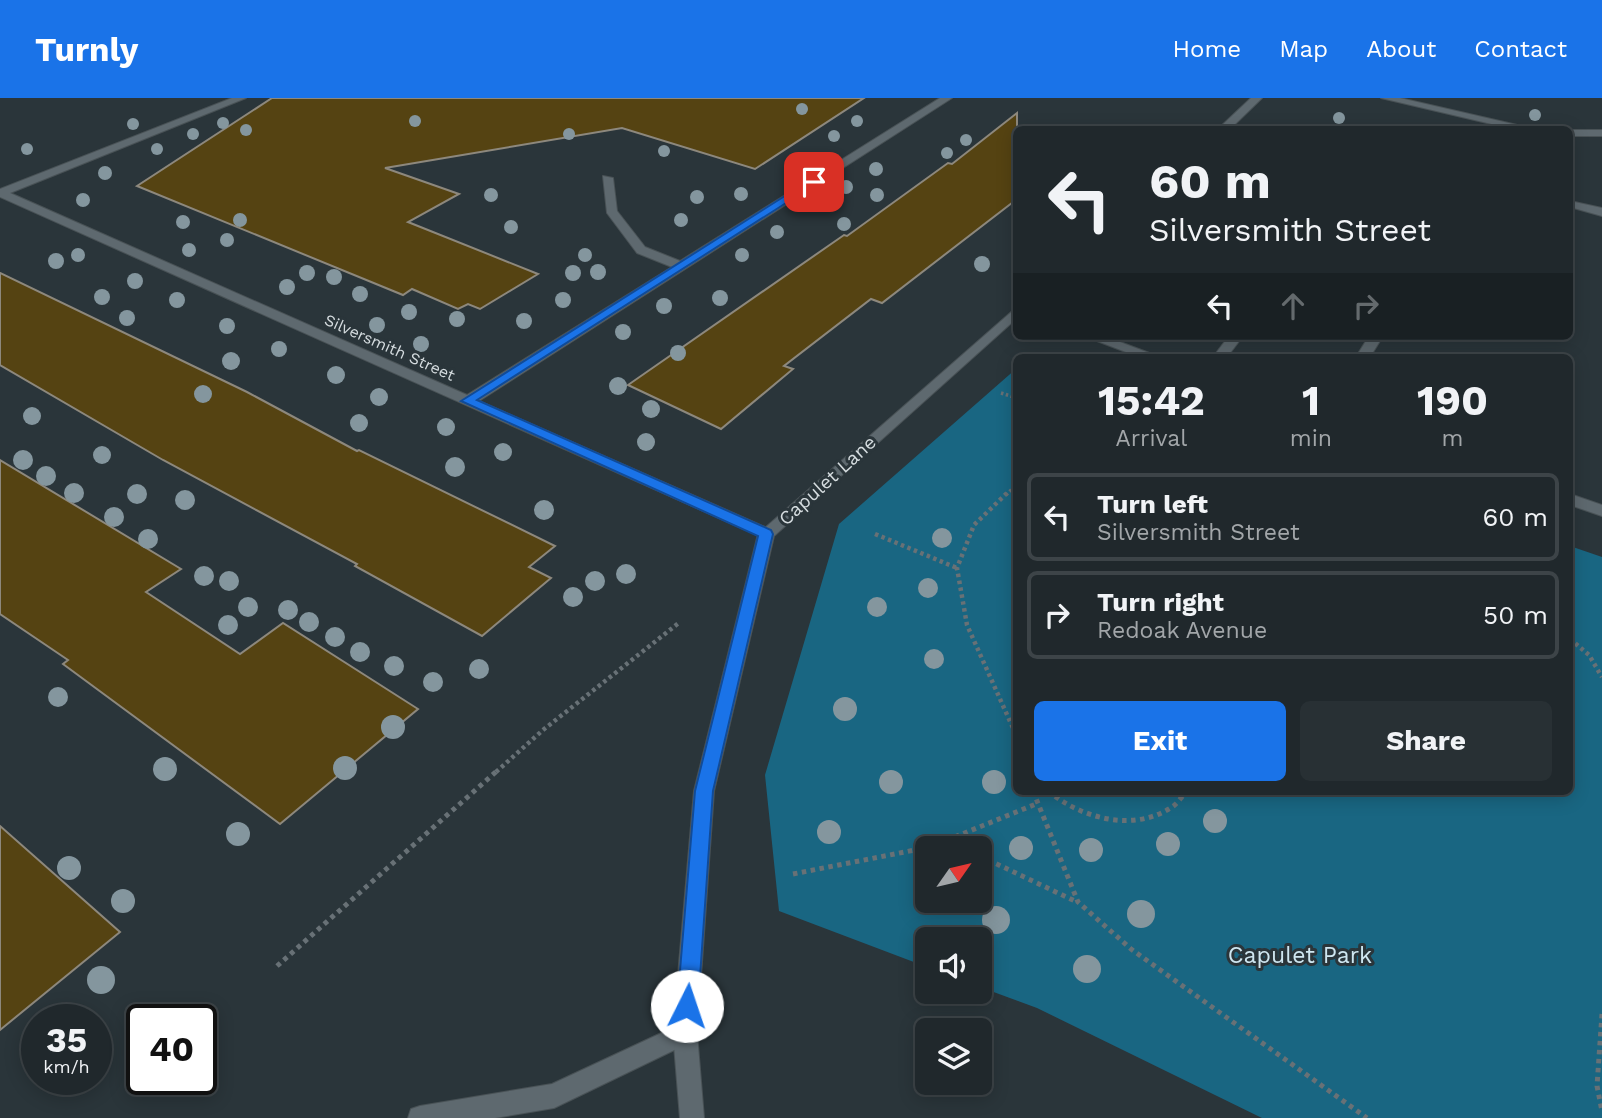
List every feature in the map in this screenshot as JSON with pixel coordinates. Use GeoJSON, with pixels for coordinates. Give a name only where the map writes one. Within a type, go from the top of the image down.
{"type":"FeatureCollection","features":[{"type":"Feature","properties":{"kind":"street"},"geometry":{"type":"LineString","coordinates":[[0,193],[241,98]]}},
{"type":"Feature","properties":{"kind":"street"},"geometry":{"type":"LineString","coordinates":[[468,401],[947,98]]}},
{"type":"Feature","properties":{"kind":"street"},"geometry":{"type":"LineString","coordinates":[[1226,126],[1257,98]]}},
{"type":"Feature","properties":{"kind":"street"},"geometry":{"type":"LineString","coordinates":[[1386,98],[1516,126]]}},
{"type":"Feature","properties":{"kind":"street"},"geometry":{"type":"LineString","coordinates":[[1573,133],[1602,133]]}},
{"type":"Feature","properties":{"kind":"street"},"geometry":{"type":"LineString","coordinates":[[607,178],[611,211],[641,250],[681,266]]}},
{"type":"Feature","properties":{"kind":"street","name":"Silversmith Street"},"geometry":{"type":"LineString","coordinates":[[0,193],[766,534]]}},
{"type":"Feature","properties":{"kind":"street"},"geometry":{"type":"LineString","coordinates":[[1573,205],[1602,212]]}},
{"type":"Feature","properties":{"kind":"street","name":"Capulet Lane"},"geometry":{"type":"LineString","coordinates":[[692,1118],[685,1033],[704,791],[766,534],[1013,315]]}},
{"type":"Feature","properties":{"kind":"street"},"geometry":{"type":"LineString","coordinates":[[1103,340],[1144,354]]}},
{"type":"Feature","properties":{"kind":"street"},"geometry":{"type":"LineString","coordinates":[[1222,354],[1233,340]]}},
{"type":"Feature","properties":{"kind":"street"},"geometry":{"type":"LineString","coordinates":[[1573,500],[1602,510]]}},
{"type":"Feature","properties":{"kind":"street"},"geometry":{"type":"LineString","coordinates":[[421,1118],[554,1096],[685,1033]]}},
{"type":"Feature","properties":{"kind":"path"},"geometry":{"type":"LineString","coordinates":[[1001,393],[1013,397]]}},
{"type":"Feature","properties":{"kind":"path"},"geometry":{"type":"LineString","coordinates":[[1013,488],[974,525],[957,568],[967,625],[1013,728]]}},
{"type":"Feature","properties":{"kind":"path"},"geometry":{"type":"LineString","coordinates":[[875,534],[957,568]]}},
{"type":"Feature","properties":{"kind":"path"},"geometry":{"type":"LineString","coordinates":[[277,966],[543,730],[680,622]]}},
{"type":"Feature","properties":{"kind":"path"},"geometry":{"type":"LineString","coordinates":[[1573,642],[1589,655],[1602,677]]}},
{"type":"Feature","properties":{"kind":"path"},"geometry":{"type":"LineString","coordinates":[[1034,795],[1078,902]]}},
{"type":"Feature","properties":{"kind":"path"},"geometry":{"type":"LineString","coordinates":[[1052,795],[1086,814],[1118,820],[1148,818],[1173,806],[1183,795]]}},
{"type":"Feature","properties":{"kind":"path"},"geometry":{"type":"LineString","coordinates":[[957,836],[1036,804]]}},
{"type":"Feature","properties":{"kind":"path"},"geometry":{"type":"LineString","coordinates":[[793,874],[915,850]]}},
{"type":"Feature","properties":{"kind":"path"},"geometry":{"type":"LineString","coordinates":[[992,859],[1078,902],[1131,949],[1367,1118]]}},
{"type":"Feature","properties":{"kind":"path"},"geometry":{"type":"LineString","coordinates":[[1602,1014],[1597,1086],[1602,1111]]}},
{"type":"Feature","properties":{"kind":"green space","name":"Capulet Park"},"geometry":{"type":"Polygon","coordinates":[[[1013,372],[1013,795],[1573,795],[1573,547],[1602,557],[1602,1118],[1262,1118],[1037,1008],[992,991],[992,927],[915,927],[915,962],[779,911],[765,775],[839,524],[1013,372]]]}},
{"type":"Feature","properties":{"kind":"building"},"geometry":{"type":"Polygon","coordinates":[[[272,98],[864,98],[755,169],[622,128],[385,168],[459,194],[408,222],[538,274],[480,309],[468,304],[458,309],[412,289],[403,295],[137,186],[272,98]]]}},
{"type":"Feature","properties":{"kind":"building"},"geometry":{"type":"Polygon","coordinates":[[[1017,113],[1017,126],[1013,126],[1013,202],[882,303],[871,299],[784,366],[793,369],[721,429],[628,385],[844,235],[847,236],[948,163],[952,164],[1017,113]]]}},
{"type":"Feature","properties":{"kind":"building"},"geometry":{"type":"Polygon","coordinates":[[[0,273],[247,392],[357,451],[555,546],[529,567],[551,578],[482,636],[355,566],[357,564],[163,460],[0,365],[0,273]]]}},
{"type":"Feature","properties":{"kind":"building"},"geometry":{"type":"Polygon","coordinates":[[[0,460],[181,569],[146,592],[240,654],[283,623],[418,709],[280,824],[63,664],[68,660],[0,614],[0,460]]]}},
{"type":"Feature","properties":{"kind":"building"},"geometry":{"type":"Polygon","coordinates":[[[0,826],[120,932],[32,1004],[21,1004],[21,1013],[0,1030],[0,826]]]}},
{"type":"Feature","properties":{"kind":"route"},"geometry":{"type":"LineString","coordinates":[[687,1006],[704,791],[766,534],[468,401],[814,182]]}}]}
